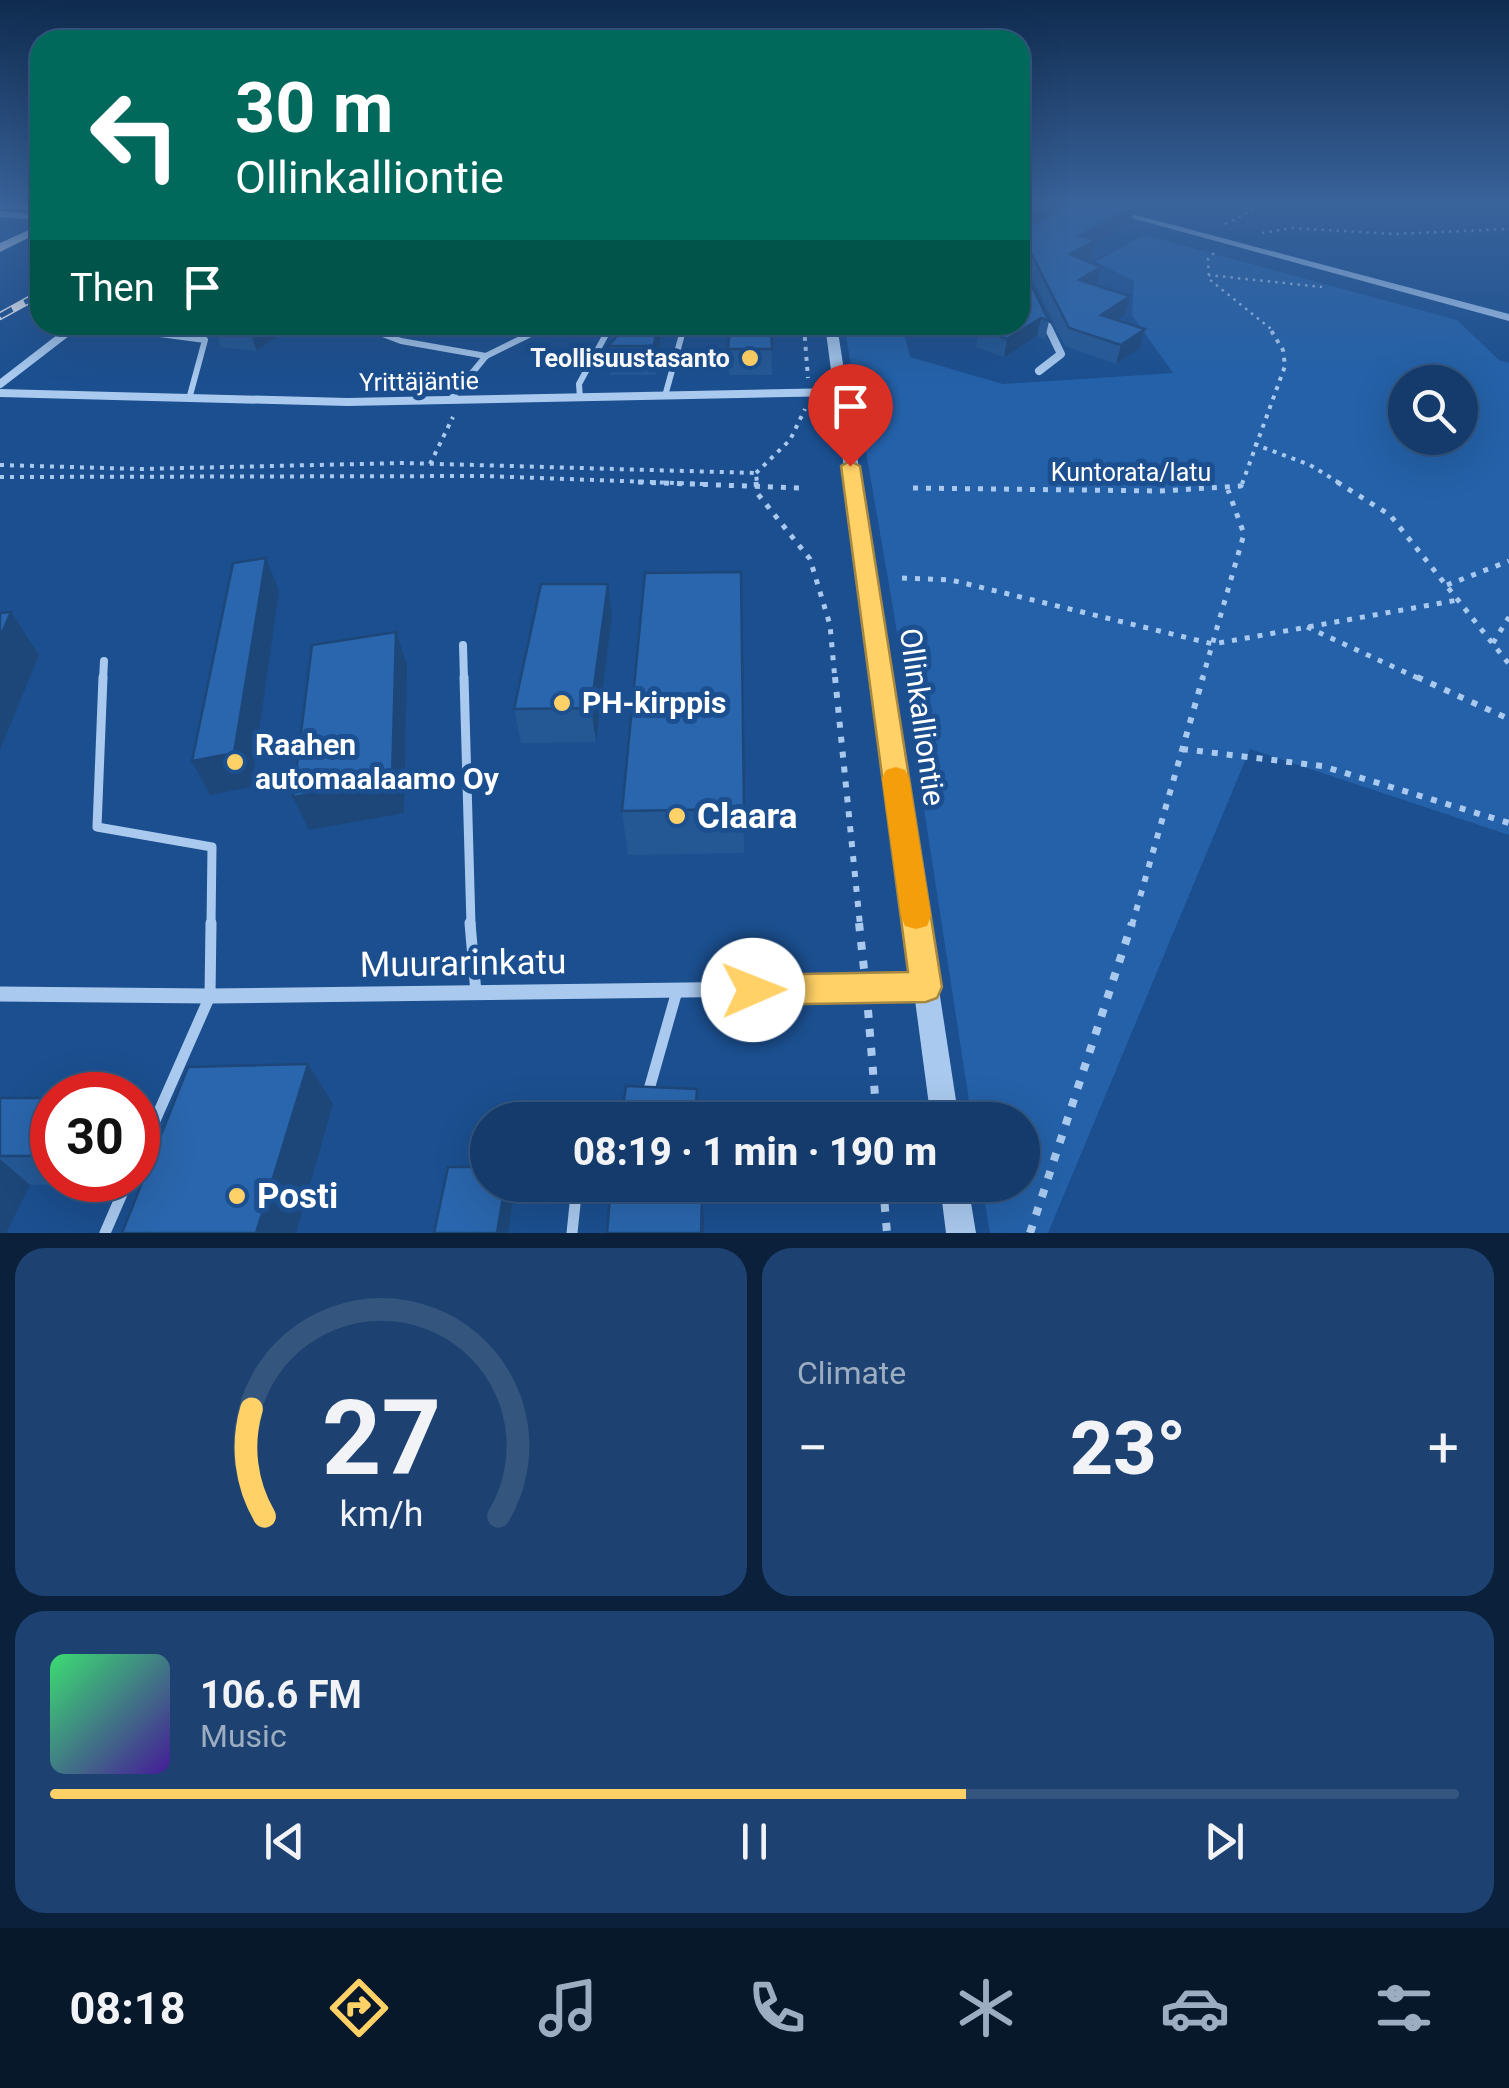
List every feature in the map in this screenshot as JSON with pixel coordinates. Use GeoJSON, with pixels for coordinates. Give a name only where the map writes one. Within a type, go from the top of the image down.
{"type":"FeatureCollection","features":[{"type":"Feature","properties":{"kind":"street"},"geometry":{"type":"LineString","coordinates":[[1302,263],[1509,318]]}},
{"type":"Feature","properties":{"kind":"street"},"geometry":{"type":"LineString","coordinates":[[1036,302],[1061,354],[1039,370]]}},
{"type":"Feature","properties":{"kind":"street"},"geometry":{"type":"LineString","coordinates":[[0,384],[63,335]]}},
{"type":"Feature","properties":{"kind":"street","name":"Ollinkalliontie"},"geometry":{"type":"LineString","coordinates":[[832,335],[942,1102]]}},
{"type":"Feature","properties":{"kind":"street","name":"Yrittäjäntie"},"geometry":{"type":"LineString","coordinates":[[0,393],[188,399],[462,400],[840,392]]}},
{"type":"Feature","properties":{"kind":"street","name":"Muurarinkatu"},"geometry":{"type":"LineString","coordinates":[[0,994],[210,996],[926,987]]}},
{"type":"Feature","properties":{"kind":"street"},"geometry":{"type":"LineString","coordinates":[[956,1202],[961,1233]]}},
{"type":"Feature","properties":{"kind":"lane"},"geometry":{"type":"LineString","coordinates":[[178,335],[206,340],[188,399]]}},
{"type":"Feature","properties":{"kind":"lane"},"geometry":{"type":"LineString","coordinates":[[383,335],[486,356]]}},
{"type":"Feature","properties":{"kind":"lane"},"geometry":{"type":"LineString","coordinates":[[450,400],[486,356],[528,335]]}},
{"type":"Feature","properties":{"kind":"lane"},"geometry":{"type":"LineString","coordinates":[[580,398],[579,384],[606,335]]}},
{"type":"Feature","properties":{"kind":"lane"},"geometry":{"type":"LineString","coordinates":[[665,396],[681,335]]}},
{"type":"Feature","properties":{"kind":"lane"},"geometry":{"type":"LineString","coordinates":[[590,364],[601,363]]}},
{"type":"Feature","properties":{"kind":"lane"},"geometry":{"type":"LineString","coordinates":[[463,646],[466,878],[476,993]]}},
{"type":"Feature","properties":{"kind":"lane"},"geometry":{"type":"LineString","coordinates":[[104,660],[97,827],[212,847],[210,996],[160,1109]]}},
{"type":"Feature","properties":{"kind":"lane"},"geometry":{"type":"LineString","coordinates":[[640,1102],[645,1101],[677,992]]}},
{"type":"Feature","properties":{"kind":"lane"},"geometry":{"type":"LineString","coordinates":[[105,1233],[118,1202]]}},
{"type":"Feature","properties":{"kind":"lane"},"geometry":{"type":"LineString","coordinates":[[572,1233],[575,1202]]}},
{"type":"Feature","properties":{"kind":"path"},"geometry":{"type":"LineString","coordinates":[[1208,263],[1208,275],[1336,289]]}},
{"type":"Feature","properties":{"kind":"path","name":"Kuntorata/latu"},"geometry":{"type":"LineString","coordinates":[[913,488],[1228,490],[1241,486],[1285,366],[1286,352],[1275,330],[1217,290],[1208,275]]}},
{"type":"Feature","properties":{"kind":"path"},"geometry":{"type":"LineString","coordinates":[[430,464],[462,400]]}},
{"type":"Feature","properties":{"kind":"path"},"geometry":{"type":"LineString","coordinates":[[1254,444],[1310,466],[1390,514],[1509,664]]}},
{"type":"Feature","properties":{"kind":"path"},"geometry":{"type":"LineString","coordinates":[[0,465],[140,469],[430,464],[756,473],[754,484],[763,502],[810,559],[830,625],[876,1102]]}},
{"type":"Feature","properties":{"kind":"path"},"geometry":{"type":"LineString","coordinates":[[0,477],[485,476],[799,488]]}},
{"type":"Feature","properties":{"kind":"path"},"geometry":{"type":"LineString","coordinates":[[1030,1233],[1136,912],[1244,534],[1228,490]]}},
{"type":"Feature","properties":{"kind":"path"},"geometry":{"type":"LineString","coordinates":[[1447,585],[1509,561]]}},
{"type":"Feature","properties":{"kind":"path"},"geometry":{"type":"LineString","coordinates":[[902,578],[950,580],[1213,644],[1458,600]]}},
{"type":"Feature","properties":{"kind":"path"},"geometry":{"type":"LineString","coordinates":[[1492,643],[1509,618]]}},
{"type":"Feature","properties":{"kind":"path"},"geometry":{"type":"LineString","coordinates":[[1306,627],[1509,719]]}},
{"type":"Feature","properties":{"kind":"path"},"geometry":{"type":"LineString","coordinates":[[1182,749],[1322,766],[1509,823]]}},
{"type":"Feature","properties":{"kind":"path"},"geometry":{"type":"LineString","coordinates":[[884,1202],[887,1233]]}},
{"type":"Feature","properties":{"kind":"shaded area"},"geometry":{"type":"Polygon","coordinates":[[[1097,263],[1245,263],[1457,320],[1499,360],[1509,363],[1509,835],[1250,749],[1048,1233],[990,1233],[985,1202],[1040,1202],[1040,1102],[969,1102],[893,608],[846,335],[904,335],[910,357],[1003,384],[1173,373],[1132,315],[1134,281],[1097,263]]]}},
{"type":"Feature","properties":{"kind":"building"},"geometry":{"type":"Polygon","coordinates":[[[1036,263],[1090,263],[1101,267],[1079,280],[1130,296],[1101,315],[1145,329],[1121,345],[1069,328],[1036,263]]]}},
{"type":"Feature","properties":{"kind":"building"},"geometry":{"type":"Polygon","coordinates":[[[1030,282],[1049,321],[1041,318],[1030,325],[1030,282]]]}},
{"type":"Feature","properties":{"kind":"building"},"geometry":{"type":"Polygon","coordinates":[[[656,335],[654,346],[608,346],[617,336],[656,335]]]}},
{"type":"Feature","properties":{"kind":"building"},"geometry":{"type":"Polygon","coordinates":[[[729,335],[771,335],[772,349],[728,349],[729,335]]]}},
{"type":"Feature","properties":{"kind":"building"},"geometry":{"type":"Polygon","coordinates":[[[266,558],[234,753],[192,761],[233,563],[266,558]]]}},
{"type":"Feature","properties":{"kind":"building"},"geometry":{"type":"Polygon","coordinates":[[[741,572],[744,809],[622,811],[645,573],[741,572]]]}},
{"type":"Feature","properties":{"kind":"building"},"geometry":{"type":"Polygon","coordinates":[[[541,584],[608,584],[591,708],[514,709],[541,584]]]}},
{"type":"Feature","properties":{"kind":"building"},"geometry":{"type":"Polygon","coordinates":[[[11,612],[0,637],[0,613],[11,612]]]}},
{"type":"Feature","properties":{"kind":"building"},"geometry":{"type":"Polygon","coordinates":[[[396,632],[392,779],[293,797],[312,645],[396,632]]]}},
{"type":"Feature","properties":{"kind":"building"},"geometry":{"type":"Polygon","coordinates":[[[308,1064],[256,1233],[122,1233],[134,1202],[160,1202],[160,1137],[188,1067],[308,1064]]]}},
{"type":"Feature","properties":{"kind":"building"},"geometry":{"type":"Polygon","coordinates":[[[626,1086],[697,1089],[696,1102],[624,1102],[626,1086]]]}},
{"type":"Feature","properties":{"kind":"building"},"geometry":{"type":"Polygon","coordinates":[[[0,1098],[30,1098],[30,1156],[0,1156],[0,1098]]]}},
{"type":"Feature","properties":{"kind":"building"},"geometry":{"type":"Polygon","coordinates":[[[448,1167],[470,1167],[470,1202],[502,1202],[497,1233],[434,1233],[448,1167]]]}},
{"type":"Feature","properties":{"kind":"building"},"geometry":{"type":"Polygon","coordinates":[[[610,1202],[702,1202],[701,1233],[607,1233],[610,1202]]]}},
{"type":"Feature","properties":{"kind":"railway"},"geometry":{"type":"LineString","coordinates":[[0,316],[30,300]]}},
{"type":"Feature","properties":{"kind":"slow traffic"},"geometry":{"type":"LineString","coordinates":[[896,778],[916,916]]}},
{"type":"Feature","properties":{"kind":"place","name":"Teollisuustasanto"},"geometry":{"type":"Point","coordinates":[750,358]}},
{"type":"Feature","properties":{"kind":"place","name":"PH-kirppis"},"geometry":{"type":"Point","coordinates":[562,703]}},
{"type":"Feature","properties":{"kind":"place","name":"Raahen automaalaamo Oy"},"geometry":{"type":"Point","coordinates":[235,762]}},
{"type":"Feature","properties":{"kind":"place","name":"Claara"},"geometry":{"type":"Point","coordinates":[677,816]}},
{"type":"Feature","properties":{"kind":"place","name":"Posti"},"geometry":{"type":"Point","coordinates":[237,1196]}},
{"type":"Feature","properties":{"kind":"route"},"geometry":{"type":"LineString","coordinates":[[753,990],[926,987],[850,466]]}}]}
